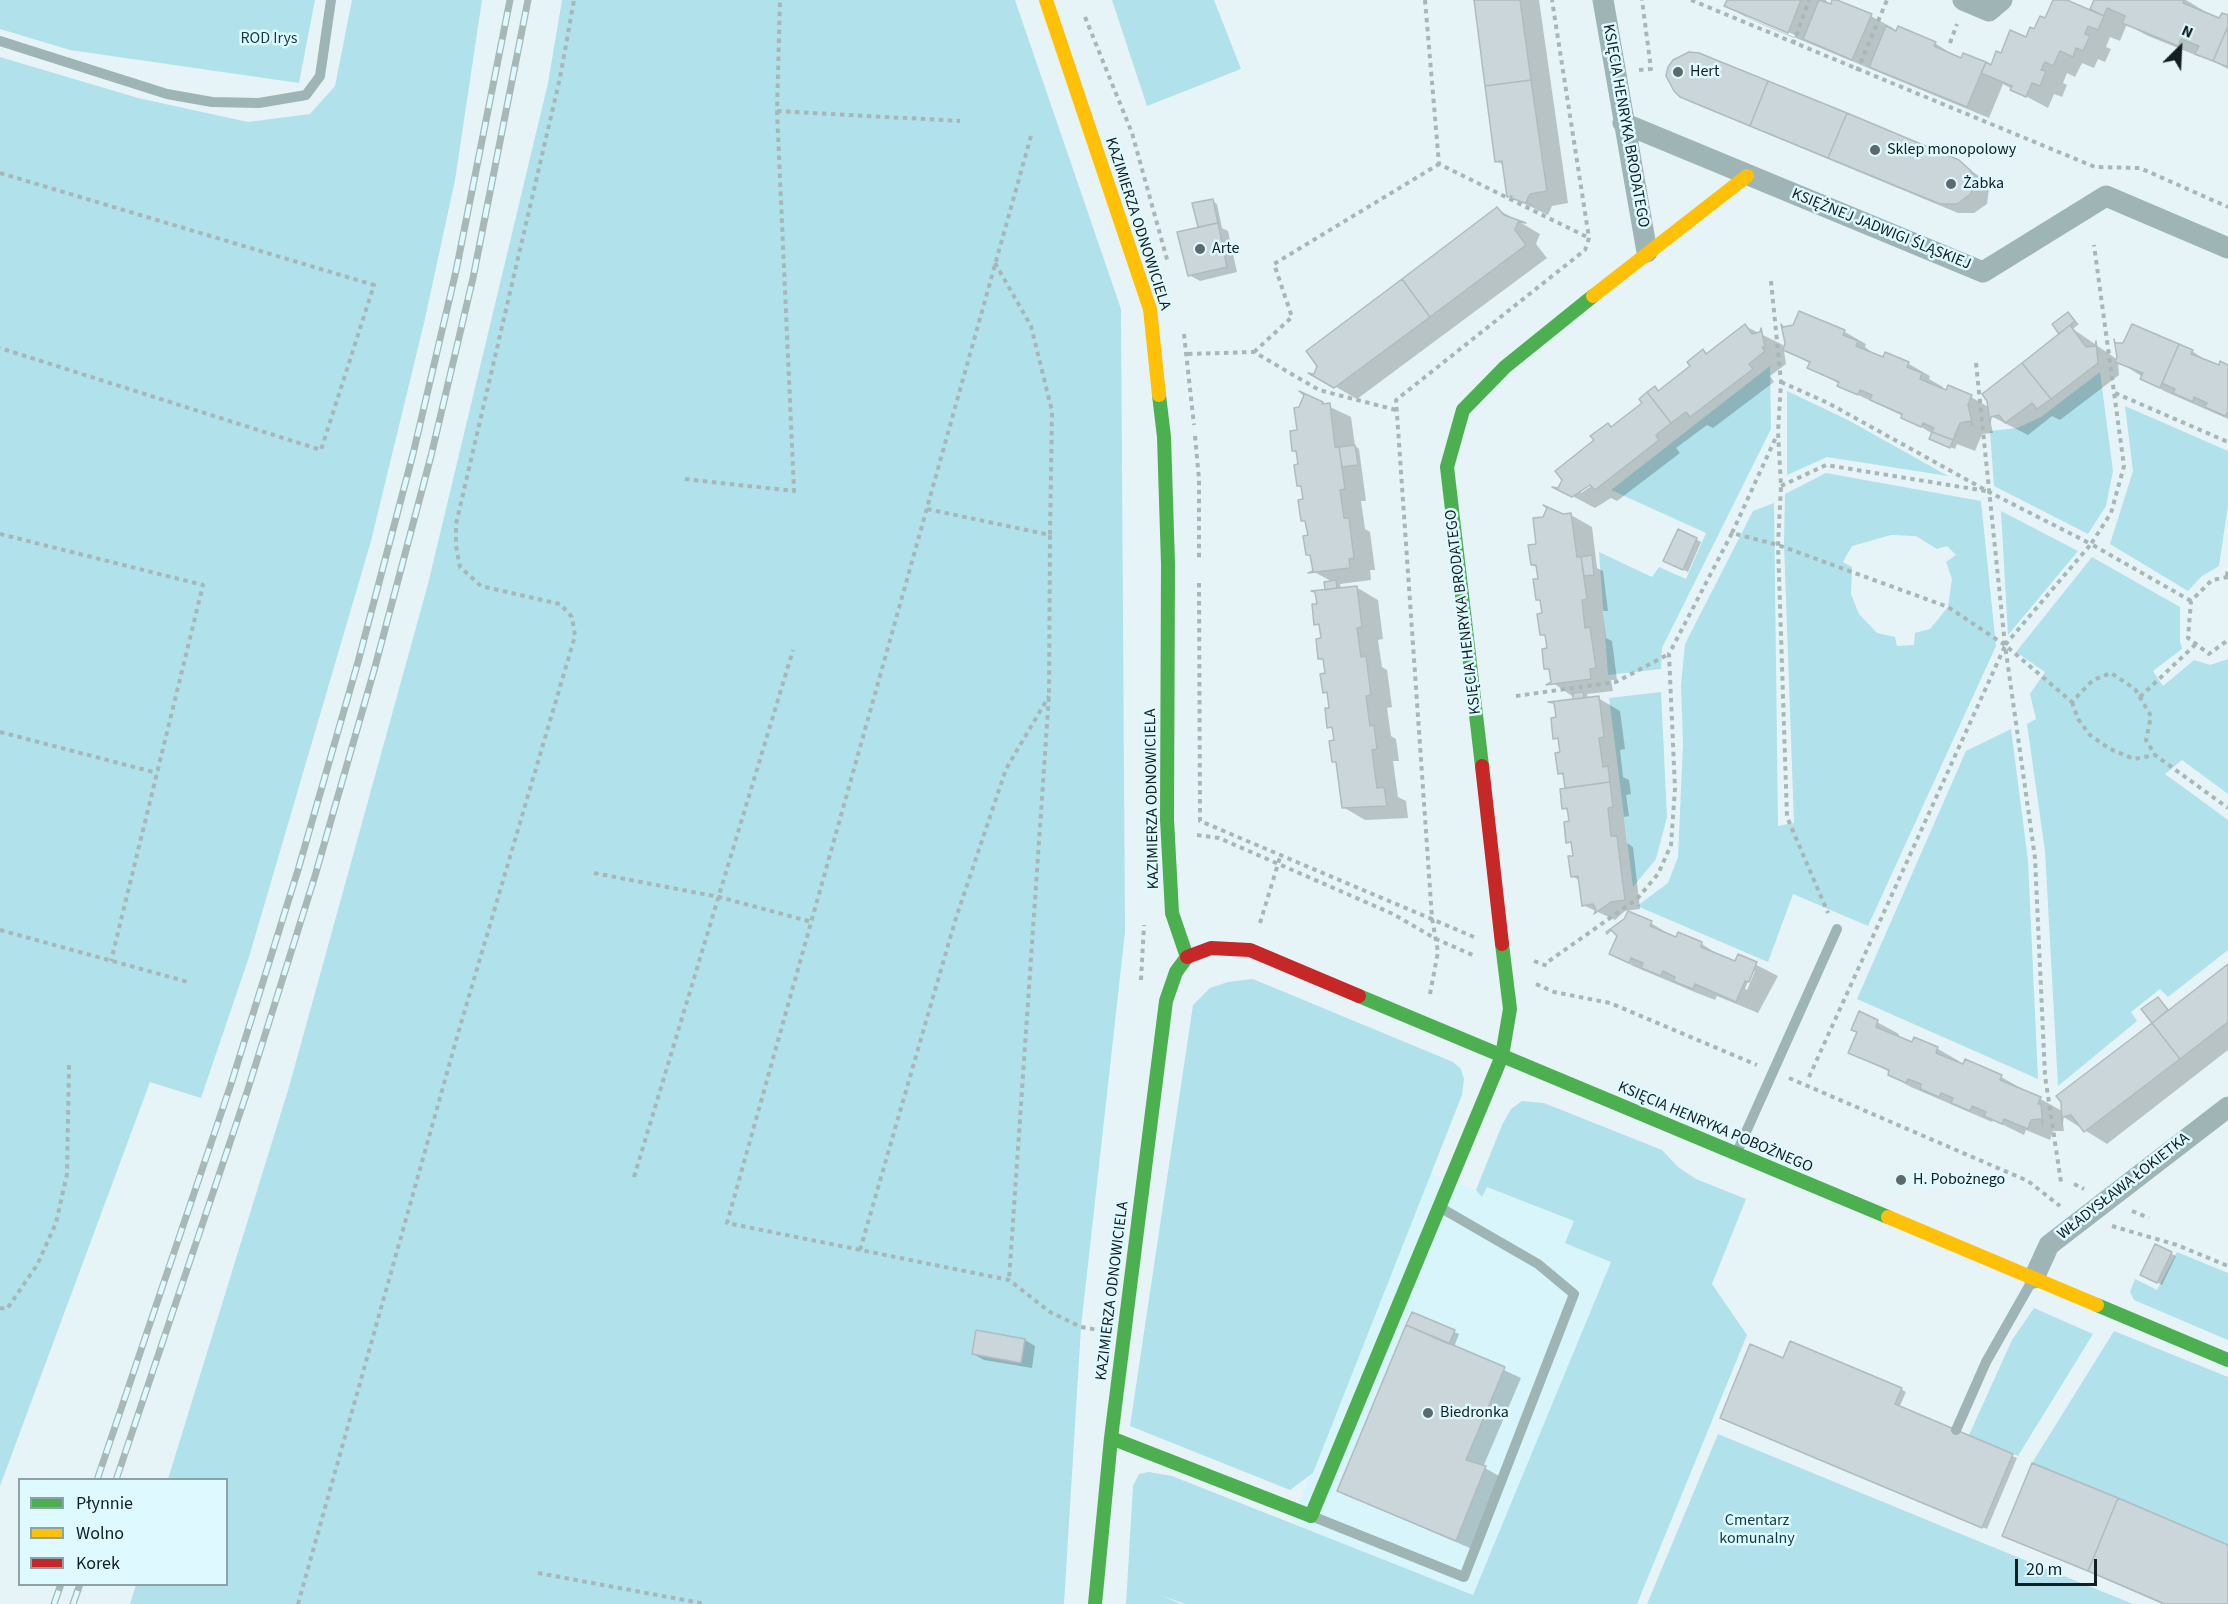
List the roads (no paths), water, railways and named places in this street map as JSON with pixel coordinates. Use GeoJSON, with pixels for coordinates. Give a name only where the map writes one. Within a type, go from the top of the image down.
{"type":"FeatureCollection","features":[{"type":"Feature","properties":{"kind":"street","name":"KAZIMIERZA ODNOWICIELA"},"geometry":{"type":"LineString","coordinates":[[1046,0],[1150,309],[1164,437],[1168,553],[1167,819],[1172,913],[1187,957],[1176,972],[1166,1001],[1111,1438],[1095,1604]]}},
{"type":"Feature","properties":{"kind":"street","name":"KSIĘCIA HENRYKA BRODATEGO"},"geometry":{"type":"LineString","coordinates":[[1603,0],[1647,252]]}},
{"type":"Feature","properties":{"kind":"street"},"geometry":{"type":"LineString","coordinates":[[1960,10],[1989,11],[2002,0]]}},
{"type":"Feature","properties":{"kind":"street","name":"KSIĘŻNEJ JADWIGI ŚLĄSKIEJ"},"geometry":{"type":"LineString","coordinates":[[1623,123],[1983,272],[2106,196],[2228,248]]}},
{"type":"Feature","properties":{"kind":"street","name":"KSIĘCIA HENRYKA BRODATEGO"},"geometry":{"type":"LineString","coordinates":[[1311,1516],[1322,1484],[1502,1056],[1510,1010],[1447,467],[1463,410],[1505,367],[1647,252],[1747,176]]}},
{"type":"Feature","properties":{"kind":"street","name":"KSIĘCIA HENRYKA POBOŻNEGO"},"geometry":{"type":"LineString","coordinates":[[1187,957],[1211,948],[1229,947],[1250,950],[1419,1023],[2228,1360]]}},
{"type":"Feature","properties":{"kind":"street","name":"WŁADYSŁAWA ŁOKIETKA"},"geometry":{"type":"LineString","coordinates":[[2034,1278],[2049,1245],[2228,1107]]}},
{"type":"Feature","properties":{"kind":"street"},"geometry":{"type":"LineString","coordinates":[[1111,1438],[1157,1454],[1311,1516]]}},
{"type":"Feature","properties":{"kind":"lane"},"geometry":{"type":"LineString","coordinates":[[0,41],[167,94],[212,102],[259,103],[306,94],[320,76],[331,0]]}},
{"type":"Feature","properties":{"kind":"lane"},"geometry":{"type":"LineString","coordinates":[[1735,1155],[1837,929]]}},
{"type":"Feature","properties":{"kind":"lane"},"geometry":{"type":"LineString","coordinates":[[1311,1516],[1464,1576],[1574,1294],[1538,1264],[1440,1207]]}},
{"type":"Feature","properties":{"kind":"lane"},"geometry":{"type":"LineString","coordinates":[[1956,1430],[1986,1362],[2034,1278]]}},
{"type":"Feature","properties":{"kind":"railway"},"geometry":{"type":"LineString","coordinates":[[98,1478],[231,1084],[298,870],[358,662],[413,454],[456,271],[510,0]]}},
{"type":"Feature","properties":{"kind":"railway"},"geometry":{"type":"LineString","coordinates":[[117,1478],[247,1092],[315,876],[375,667],[431,456],[473,278],[528,0]]}},
{"type":"Feature","properties":{"kind":"railway"},"geometry":{"type":"LineString","coordinates":[[54,1604],[60,1586]]}},
{"type":"Feature","properties":{"kind":"railway"},"geometry":{"type":"LineString","coordinates":[[73,1604],[79,1586]]}},
{"type":"Feature","properties":{"kind":"place","name":"Hert"},"geometry":{"type":"Point","coordinates":[1678,72]}},
{"type":"Feature","properties":{"kind":"place","name":"Sklep monopolowy"},"geometry":{"type":"Point","coordinates":[1875,150]}},
{"type":"Feature","properties":{"kind":"place","name":"Żabka"},"geometry":{"type":"Point","coordinates":[1951,184]}},
{"type":"Feature","properties":{"kind":"place","name":"Arte"},"geometry":{"type":"Point","coordinates":[1200,249]}},
{"type":"Feature","properties":{"kind":"place","name":"H. Pobożnego"},"geometry":{"type":"Point","coordinates":[1901,1180]}},
{"type":"Feature","properties":{"kind":"place","name":"Biedronka"},"geometry":{"type":"Point","coordinates":[1428,1413]}},
{"type":"Feature","properties":{"kind":"park label","name":"ROD Irys"},"geometry":{"type":"Point","coordinates":[269,39]}},
{"type":"Feature","properties":{"kind":"park label","name":"Cmentarz komunalny"},"geometry":{"type":"Point","coordinates":[1757,1530]}}]}
